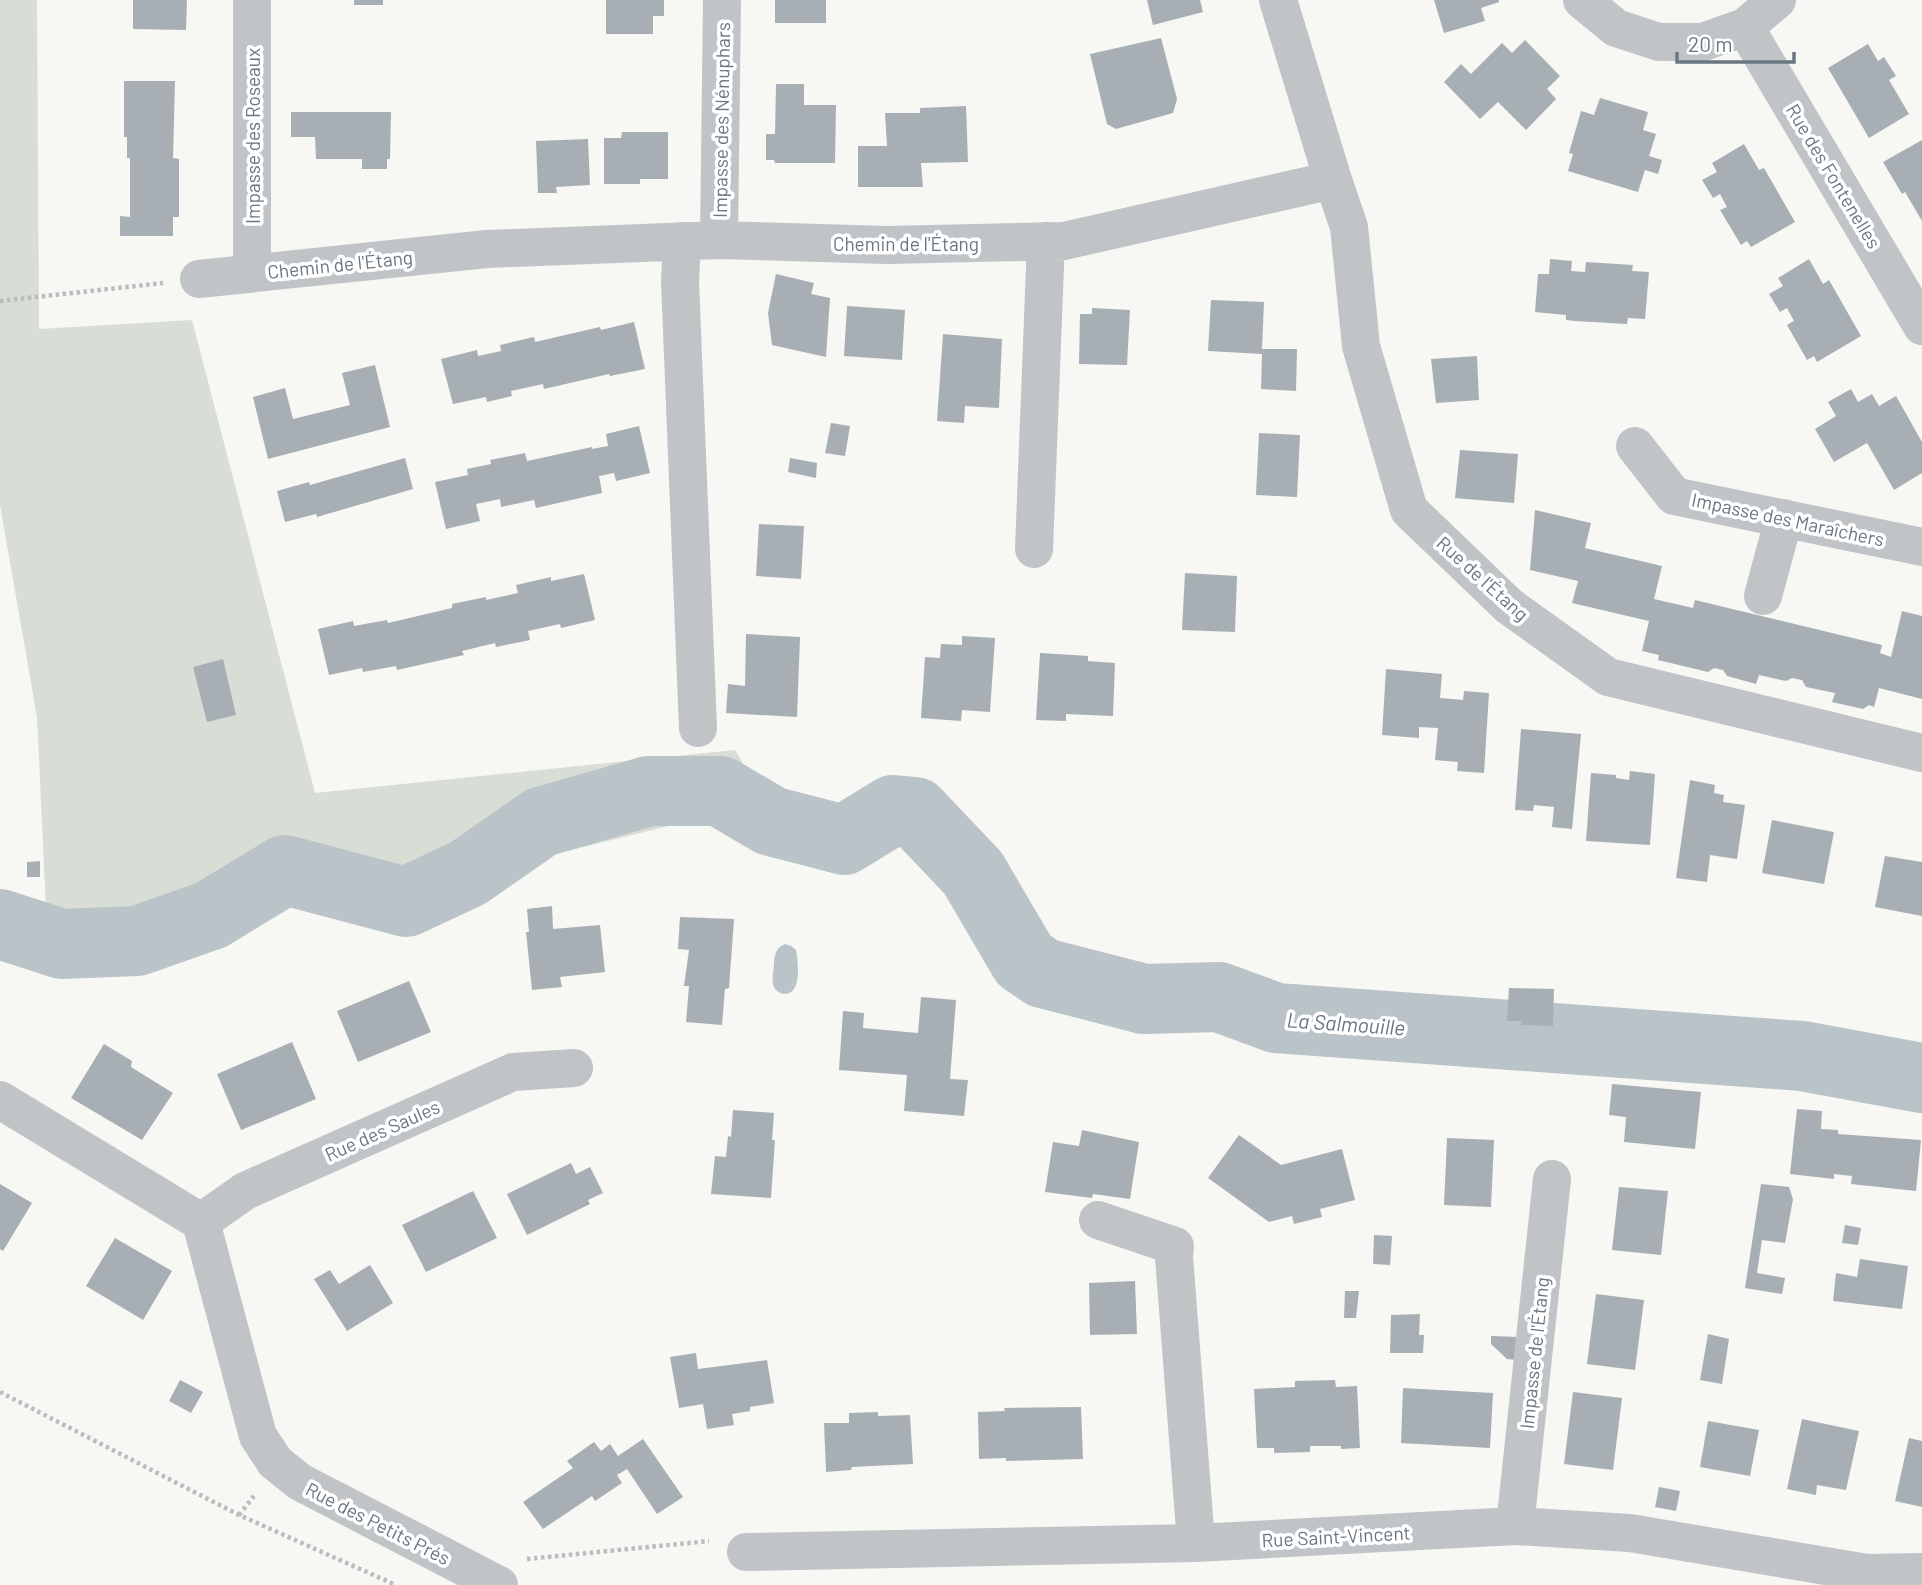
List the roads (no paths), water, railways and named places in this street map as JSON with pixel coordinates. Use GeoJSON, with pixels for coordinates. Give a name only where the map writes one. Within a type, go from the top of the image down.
{"type":"FeatureCollection","features":[{"type":"Feature","properties":{"kind":"street","name":"Impasse des Roseaux"},"geometry":{"type":"LineString","coordinates":[[252,0],[252,273]]}},
{"type":"Feature","properties":{"kind":"street","name":"Impasse des Nénuphars"},"geometry":{"type":"LineString","coordinates":[[719,240],[722,0]]}},
{"type":"Feature","properties":{"kind":"street","name":"Rue de l'Étang"},"geometry":{"type":"LineString","coordinates":[[1278,0],[1349,227],[1361,346],[1409,510],[1508,606],[1608,677],[1922,753]]}},
{"type":"Feature","properties":{"kind":"street"},"geometry":{"type":"LineString","coordinates":[[1582,0],[1616,28],[1659,42],[1703,42],[1745,27],[1777,0]]}},
{"type":"Feature","properties":{"kind":"street","name":"Rue des Fontenelles"},"geometry":{"type":"LineString","coordinates":[[1745,27],[1922,326]]}},
{"type":"Feature","properties":{"kind":"street","name":"Chemin de l'Étang"},"geometry":{"type":"LineString","coordinates":[[199,279],[487,249],[719,240],[888,246],[1064,241],[1333,180]]}},
{"type":"Feature","properties":{"kind":"street"},"geometry":{"type":"LineString","coordinates":[[682,241],[680,281],[698,728]]}},
{"type":"Feature","properties":{"kind":"street"},"geometry":{"type":"LineString","coordinates":[[1034,549],[1046,242]]}},
{"type":"Feature","properties":{"kind":"street","name":"Impasse des Maraîchers"},"geometry":{"type":"LineString","coordinates":[[1635,446],[1674,496],[1922,547]]}},
{"type":"Feature","properties":{"kind":"street"},"geometry":{"type":"LineString","coordinates":[[1763,596],[1784,519]]}},
{"type":"Feature","properties":{"kind":"street","name":"Rue des Saules"},"geometry":{"type":"LineString","coordinates":[[201,1222],[245,1191],[513,1072],[574,1068]]}},
{"type":"Feature","properties":{"kind":"street"},"geometry":{"type":"LineString","coordinates":[[0,1100],[201,1222]]}},
{"type":"Feature","properties":{"kind":"street","name":"Impasse de l'Étang"},"geometry":{"type":"LineString","coordinates":[[1515,1527],[1552,1179]]}},
{"type":"Feature","properties":{"kind":"street"},"geometry":{"type":"LineString","coordinates":[[1098,1220],[1175,1246],[1196,1543]]}},
{"type":"Feature","properties":{"kind":"street","name":"Rue des Petits Prés"},"geometry":{"type":"LineString","coordinates":[[201,1222],[258,1436],[275,1462],[296,1479],[491,1581]]}},
{"type":"Feature","properties":{"kind":"street","name":"Rue Saint-Vincent"},"geometry":{"type":"LineString","coordinates":[[746,1552],[1196,1543],[1515,1527],[1630,1533],[1867,1573],[1922,1572]]}},
{"type":"Feature","properties":{"kind":"waterway","name":"La Salmouille"},"geometry":{"type":"LineString","coordinates":[[0,924],[62,944],[137,941],[211,915],[285,870],[406,902],[468,873],[541,822],[649,791],[720,791],[771,821],[844,840],[893,810],[915,812],[973,873],[1024,960],[1043,973],[1144,999],[1219,997],[1276,1018],[1802,1056],[1922,1078]]}}]}
